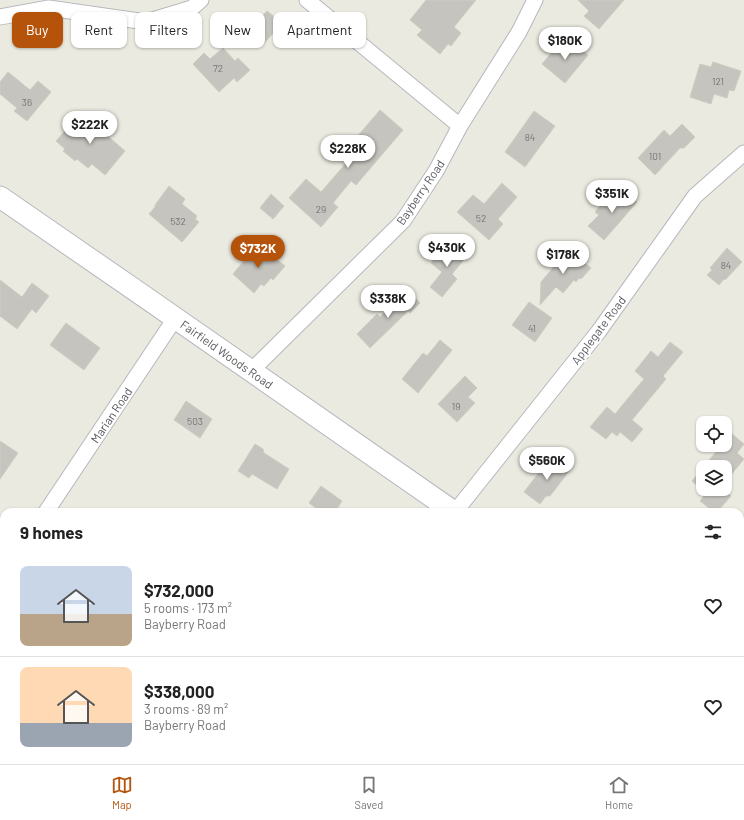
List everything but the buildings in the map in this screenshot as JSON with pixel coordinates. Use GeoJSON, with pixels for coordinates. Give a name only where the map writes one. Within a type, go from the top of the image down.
{"type":"FeatureCollection","features":[{"type":"Feature","properties":{"kind":"main road","name":"Fairfield Woods Road"},"geometry":{"type":"LineString","coordinates":[[0,197],[176,317],[250,371],[448,508]]}},
{"type":"Feature","properties":{"kind":"street"},"geometry":{"type":"LineString","coordinates":[[0,17],[49,8],[146,22],[192,8],[201,0]]}},
{"type":"Feature","properties":{"kind":"street"},"geometry":{"type":"LineString","coordinates":[[307,0],[460,126]]}},
{"type":"Feature","properties":{"kind":"street","name":"Bayberry Road"},"geometry":{"type":"LineString","coordinates":[[250,371],[402,221],[436,172],[460,126],[519,32],[535,0]]}},
{"type":"Feature","properties":{"kind":"street","name":"Applegate Road"},"geometry":{"type":"LineString","coordinates":[[457,508],[599,331],[695,196],[744,153]]}},
{"type":"Feature","properties":{"kind":"street","name":"Marian Road"},"geometry":{"type":"LineString","coordinates":[[49,508],[176,317]]}}]}
